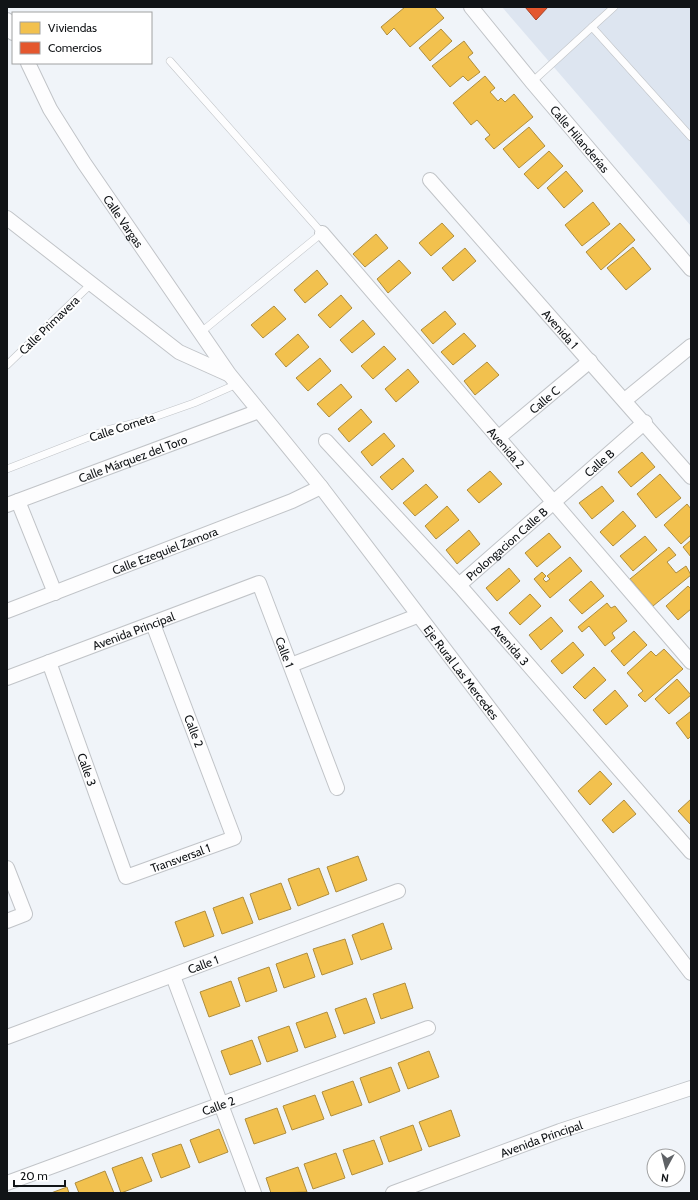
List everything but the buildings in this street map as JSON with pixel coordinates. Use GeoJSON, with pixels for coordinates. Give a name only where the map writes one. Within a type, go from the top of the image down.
{"type":"FeatureCollection","features":[{"type":"Feature","properties":{"kind":"street","name":"Calle Hilanderías"},"geometry":{"type":"LineString","coordinates":[[471,7],[532,82],[691,269]]}},
{"type":"Feature","properties":{"kind":"street"},"geometry":{"type":"LineString","coordinates":[[7,20],[12,31]]}},
{"type":"Feature","properties":{"kind":"street","name":"Calle Vargas"},"geometry":{"type":"LineString","coordinates":[[28,64],[50,109],[76,150],[200,333],[233,379]]}},
{"type":"Feature","properties":{"kind":"street","name":"Avenida 1"},"geometry":{"type":"LineString","coordinates":[[430,180],[645,422],[691,477]]}},
{"type":"Feature","properties":{"kind":"street"},"geometry":{"type":"LineString","coordinates":[[7,218],[179,352],[233,379]]}},
{"type":"Feature","properties":{"kind":"street","name":"Avenida 2"},"geometry":{"type":"LineString","coordinates":[[322,233],[691,662]]}},
{"type":"Feature","properties":{"kind":"street"},"geometry":{"type":"LineString","coordinates":[[625,400],[691,346]]}},
{"type":"Feature","properties":{"kind":"street","name":"Calle C"},"geometry":{"type":"LineString","coordinates":[[498,438],[590,361]]}},
{"type":"Feature","properties":{"kind":"street","name":"Eje Rural Las Mercedes"},"geometry":{"type":"LineString","coordinates":[[233,379],[321,487],[691,973]]}},
{"type":"Feature","properties":{"kind":"street","name":"Calle Márquez del Toro"},"geometry":{"type":"LineString","coordinates":[[13,503],[258,411]]}},
{"type":"Feature","properties":{"kind":"street","name":"Calle B"},"geometry":{"type":"LineString","coordinates":[[554,502],[645,422]]}},
{"type":"Feature","properties":{"kind":"street","name":"Avenida 3"},"geometry":{"type":"LineString","coordinates":[[326,441],[459,585],[691,852]]}},
{"type":"Feature","properties":{"kind":"street","name":"Calle Ezequiel Zamora"},"geometry":{"type":"LineString","coordinates":[[7,611],[292,501],[321,487]]}},
{"type":"Feature","properties":{"kind":"street","name":"Prolongacion Calle B"},"geometry":{"type":"LineString","coordinates":[[459,585],[554,502]]}},
{"type":"Feature","properties":{"kind":"street"},"geometry":{"type":"LineString","coordinates":[[13,503],[55,593]]}},
{"type":"Feature","properties":{"kind":"street","name":"Avenida Principal"},"geometry":{"type":"LineString","coordinates":[[7,678],[259,583]]}},
{"type":"Feature","properties":{"kind":"street","name":"Calle 1"},"geometry":{"type":"LineString","coordinates":[[259,583],[337,788]]}},
{"type":"Feature","properties":{"kind":"street"},"geometry":{"type":"LineString","coordinates":[[291,665],[418,616]]}},
{"type":"Feature","properties":{"kind":"street","name":"Calle 2"},"geometry":{"type":"LineString","coordinates":[[153,624],[234,838]]}},
{"type":"Feature","properties":{"kind":"street","name":"Calle 3"},"geometry":{"type":"LineString","coordinates":[[49,662],[126,878]]}},
{"type":"Feature","properties":{"kind":"street","name":"Transversal 1"},"geometry":{"type":"LineString","coordinates":[[126,878],[234,838]]}},
{"type":"Feature","properties":{"kind":"street"},"geometry":{"type":"LineString","coordinates":[[7,868],[25,914],[7,921]]}},
{"type":"Feature","properties":{"kind":"street","name":"Calle 1"},"geometry":{"type":"LineString","coordinates":[[7,1037],[398,891]]}},
{"type":"Feature","properties":{"kind":"street"},"geometry":{"type":"LineString","coordinates":[[173,976],[254,1193]]}},
{"type":"Feature","properties":{"kind":"street","name":"Calle 2"},"geometry":{"type":"LineString","coordinates":[[7,1183],[428,1028]]}},
{"type":"Feature","properties":{"kind":"street","name":"Avenida Principal"},"geometry":{"type":"LineString","coordinates":[[393,1193],[560,1131],[691,1088]]}},
{"type":"Feature","properties":{"kind":"lane"},"geometry":{"type":"LineString","coordinates":[[532,82],[614,7]]}},
{"type":"Feature","properties":{"kind":"lane"},"geometry":{"type":"LineString","coordinates":[[592,26],[691,137]]}},
{"type":"Feature","properties":{"kind":"lane"},"geometry":{"type":"LineString","coordinates":[[170,61],[322,233],[200,333]]}},
{"type":"Feature","properties":{"kind":"lane","name":"Calle Primavera"},"geometry":{"type":"LineString","coordinates":[[7,365],[91,284]]}},
{"type":"Feature","properties":{"kind":"lane","name":"Calle Corneta"},"geometry":{"type":"LineString","coordinates":[[7,469],[107,430],[143,421],[194,403],[233,379]]}},
{"type":"Feature","properties":{"kind":"shaded area"},"geometry":{"type":"Polygon","coordinates":[[[502,7],[691,7],[691,226],[502,7]]]}}]}
